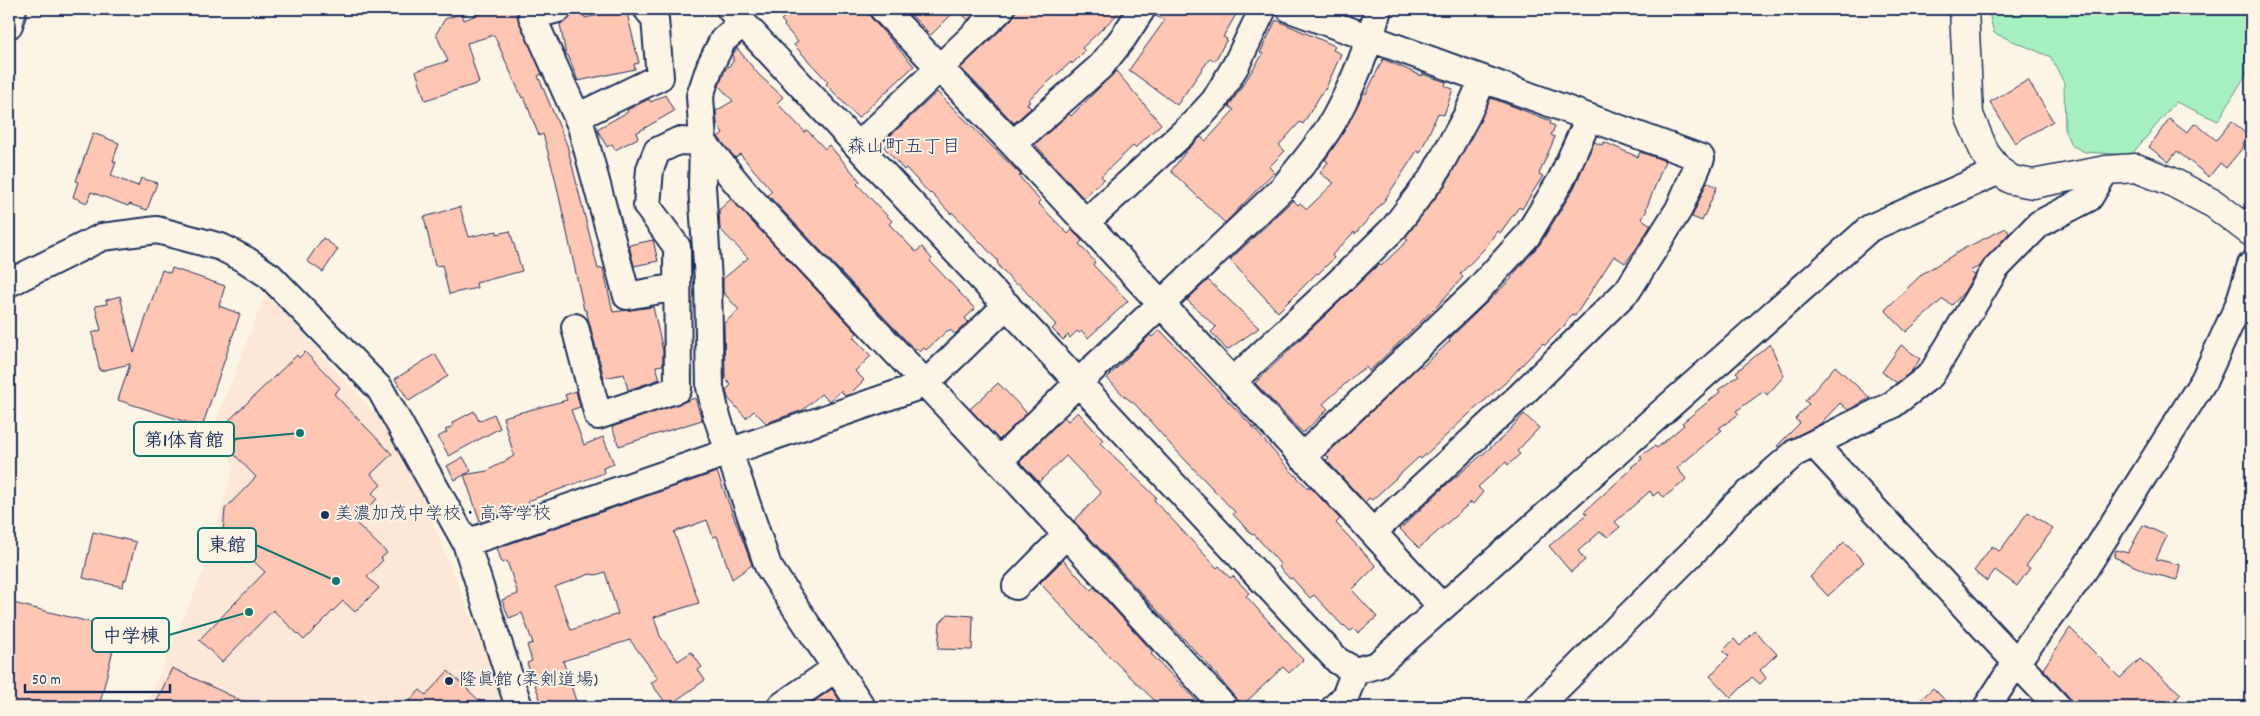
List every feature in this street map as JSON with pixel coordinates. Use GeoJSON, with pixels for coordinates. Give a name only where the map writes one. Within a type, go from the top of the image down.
{"type":"FeatureCollection","features":[{"type":"Feature","properties":{"kind":"main road"},"geometry":{"type":"LineString","coordinates":[[1964,9],[1969,115],[1985,153],[2000,171],[2012,180],[2034,184],[2106,170],[2136,168],[2170,181],[2214,204],[2251,232]]}},
{"type":"Feature","properties":{"kind":"street"},"geometry":{"type":"LineString","coordinates":[[9,25],[13,9]]}},
{"type":"Feature","properties":{"kind":"street"},"geometry":{"type":"LineString","coordinates":[[558,9],[532,16],[577,117],[627,296],[678,287]]}},
{"type":"Feature","properties":{"kind":"street"},"geometry":{"type":"LineString","coordinates":[[577,117],[660,78],[655,19],[647,9]]}},
{"type":"Feature","properties":{"kind":"street"},"geometry":{"type":"LineString","coordinates":[[883,9],[1013,144],[1442,606]]}},
{"type":"Feature","properties":{"kind":"street"},"geometry":{"type":"LineString","coordinates":[[859,145],[1001,9]]}},
{"type":"Feature","properties":{"kind":"street"},"geometry":{"type":"LineString","coordinates":[[1013,144],[1052,107],[1101,66],[1123,38],[1142,9]]}},
{"type":"Feature","properties":{"kind":"street"},"geometry":{"type":"LineString","coordinates":[[1085,223],[1194,123],[1215,100],[1236,65],[1264,9]]}},
{"type":"Feature","properties":{"kind":"street"},"geometry":{"type":"LineString","coordinates":[[1290,9],[1701,158],[1679,209],[1628,290],[1520,396],[1373,532]]}},
{"type":"Feature","properties":{"kind":"street"},"geometry":{"type":"LineString","coordinates":[[999,461],[1079,382],[1283,188],[1304,162],[1335,117],[1371,38],[1378,9]]}},
{"type":"Feature","properties":{"kind":"street"},"geometry":{"type":"LineString","coordinates":[[862,707],[768,566],[728,452],[710,387],[708,281],[702,186],[703,142],[700,96],[710,66],[737,16],[1338,661],[1355,671],[1377,666],[1442,606],[1870,228],[2000,171]]}},
{"type":"Feature","properties":{"kind":"street"},"geometry":{"type":"LineString","coordinates":[[1233,382],[1394,228],[1433,177],[1467,115],[1483,79]]}},
{"type":"Feature","properties":{"kind":"street"},"geometry":{"type":"LineString","coordinates":[[1302,457],[1476,292],[1527,236],[1561,180],[1589,118]]}},
{"type":"Feature","properties":{"kind":"street"},"geometry":{"type":"LineString","coordinates":[[575,327],[598,416],[678,389],[677,247],[647,206],[650,169],[657,151],[678,141],[703,142],[746,194],[999,461],[1224,707]]}},
{"type":"Feature","properties":{"kind":"street"},"geometry":{"type":"LineString","coordinates":[[1538,707],[1701,544],[1735,506],[1795,453],[1892,405],[1931,375],[1996,268],[2039,224],[2089,198],[2106,170]]}},
{"type":"Feature","properties":{"kind":"street"},"geometry":{"type":"LineString","coordinates":[[9,284],[102,237],[157,230],[221,246],[270,276],[380,389],[466,543],[519,707]]}},
{"type":"Feature","properties":{"kind":"street"},"geometry":{"type":"LineString","coordinates":[[1987,707],[2017,661],[2081,575],[2204,380],[2239,304],[2251,265]]}},
{"type":"Feature","properties":{"kind":"street"},"geometry":{"type":"LineString","coordinates":[[466,543],[925,384],[1007,305]]}},
{"type":"Feature","properties":{"kind":"street"},"geometry":{"type":"LineString","coordinates":[[1814,444],[2058,707]]}},
{"type":"Feature","properties":{"kind":"street"},"geometry":{"type":"LineString","coordinates":[[1016,586],[1066,536]]}},
{"type":"Feature","properties":{"kind":"street"},"geometry":{"type":"LineString","coordinates":[[780,707],[836,668]]}},
{"type":"Feature","properties":{"kind":"street"},"geometry":{"type":"LineString","coordinates":[[1335,707],[1345,697],[1355,671]]}},
{"type":"Feature","properties":{"kind":"shaded area","name":"美濃加茂中学校・高等学校"},"geometry":{"type":"Polygon","coordinates":[[[266,292],[401,443],[491,666],[504,707],[145,707],[206,566],[234,464],[211,434],[266,292]]]}},
{"type":"Feature","properties":{"kind":"green space"},"geometry":{"type":"Polygon","coordinates":[[[1988,9],[2251,9],[2251,66],[2218,121],[2176,102],[2131,155],[2085,152],[2071,145],[2065,131],[2064,83],[2051,57],[1994,33],[1988,9]]]}},
{"type":"Feature","properties":{"kind":"building"},"geometry":{"type":"Polygon","coordinates":[[[491,9],[514,9],[542,74],[538,76],[567,145],[598,269],[603,268],[613,312],[653,307],[663,351],[663,365],[656,366],[660,379],[628,390],[624,374],[604,378],[586,310],[584,310],[555,178],[543,134],[539,136],[524,97],[522,98],[494,35],[467,43],[479,83],[425,100],[416,71],[448,61],[436,34],[445,19],[462,13],[464,20],[491,9]]]}},
{"type":"Feature","properties":{"kind":"building"},"geometry":{"type":"Polygon","coordinates":[[[626,9],[639,63],[634,64],[635,69],[578,81],[568,55],[566,55],[560,24],[571,16],[584,13],[585,18],[626,9]]]}},
{"type":"Feature","properties":{"kind":"building"},"geometry":{"type":"Polygon","coordinates":[[[795,9],[867,9],[872,19],[914,66],[858,118],[826,84],[828,82],[794,45],[798,42],[781,20],[795,9]]]}},
{"type":"Feature","properties":{"kind":"building"},"geometry":{"type":"Polygon","coordinates":[[[905,9],[957,9],[931,35],[905,9]]]}},
{"type":"Feature","properties":{"kind":"building"},"geometry":{"type":"Polygon","coordinates":[[[957,9],[977,9],[978,10],[968,20],[957,9]]]}},
{"type":"Feature","properties":{"kind":"building"},"geometry":{"type":"Polygon","coordinates":[[[1017,9],[1123,9],[1082,48],[1085,51],[1072,64],[1071,62],[1028,100],[1030,102],[1027,104],[1031,108],[1014,123],[961,68],[1011,20],[1017,9]]]}},
{"type":"Feature","properties":{"kind":"building"},"geometry":{"type":"Polygon","coordinates":[[[1157,9],[1239,9],[1223,37],[1227,39],[1215,61],[1210,58],[1177,105],[1129,70],[1165,20],[1155,16],[1157,9]]]}},
{"type":"Feature","properties":{"kind":"building"},"geometry":{"type":"Polygon","coordinates":[[[1276,20],[1335,46],[1333,50],[1341,54],[1325,90],[1303,124],[1300,122],[1279,145],[1285,151],[1269,167],[1274,172],[1225,223],[1171,171],[1187,150],[1201,137],[1206,141],[1234,110],[1229,106],[1263,54],[1260,53],[1276,20]]]}},
{"type":"Feature","properties":{"kind":"building"},"geometry":{"type":"Polygon","coordinates":[[[737,48],[759,75],[783,97],[777,103],[805,132],[807,130],[825,149],[829,145],[860,181],[857,184],[892,221],[889,224],[916,252],[922,247],[932,259],[930,261],[975,309],[965,318],[968,322],[955,334],[950,330],[947,331],[926,350],[924,348],[920,352],[916,348],[915,350],[768,195],[772,191],[740,154],[735,158],[718,137],[723,133],[717,123],[716,111],[733,101],[719,86],[725,70],[733,62],[733,54],[737,48]]]}},
{"type":"Feature","properties":{"kind":"building"},"geometry":{"type":"Polygon","coordinates":[[[1383,59],[1422,76],[1422,74],[1446,82],[1445,86],[1453,89],[1444,115],[1438,113],[1420,153],[1417,151],[1384,201],[1355,234],[1354,232],[1332,255],[1334,258],[1278,312],[1230,260],[1293,200],[1298,205],[1300,203],[1307,209],[1334,183],[1320,173],[1328,162],[1325,160],[1343,133],[1364,92],[1366,94],[1383,59]]]}},
{"type":"Feature","properties":{"kind":"building"},"geometry":{"type":"Polygon","coordinates":[[[1116,71],[1161,124],[1135,148],[1133,146],[1101,176],[1104,179],[1083,198],[1035,144],[1069,114],[1071,116],[1116,71]]]}},
{"type":"Feature","properties":{"kind":"building"},"geometry":{"type":"Polygon","coordinates":[[[2028,80],[2053,121],[2015,143],[1990,102],[2028,80]]]}},
{"type":"Feature","properties":{"kind":"building"},"geometry":{"type":"Polygon","coordinates":[[[937,92],[1021,175],[1019,176],[1040,201],[1038,203],[1068,234],[1072,230],[1082,241],[1079,244],[1095,262],[1093,265],[1128,301],[1088,338],[1082,331],[1079,333],[1077,331],[1070,338],[1068,335],[1063,340],[1052,329],[1056,325],[1018,283],[1016,285],[1000,268],[998,261],[952,212],[951,214],[906,168],[904,170],[884,147],[892,140],[889,137],[937,92]]]}},
{"type":"Feature","properties":{"kind":"building"},"geometry":{"type":"Polygon","coordinates":[[[665,95],[674,111],[636,133],[638,138],[615,150],[612,144],[607,147],[597,129],[649,99],[651,102],[665,95]]]}},
{"type":"Feature","properties":{"kind":"building"},"geometry":{"type":"Polygon","coordinates":[[[1491,98],[1551,121],[1550,124],[1555,126],[1551,135],[1555,137],[1539,174],[1543,176],[1522,209],[1519,207],[1500,233],[1497,231],[1485,248],[1460,274],[1463,277],[1439,304],[1369,371],[1366,367],[1357,373],[1323,404],[1328,409],[1303,433],[1255,383],[1379,264],[1381,266],[1408,240],[1405,238],[1446,184],[1491,98]]]}},
{"type":"Feature","properties":{"kind":"building"},"geometry":{"type":"Polygon","coordinates":[[[2169,119],[2187,133],[2195,123],[2216,140],[2232,121],[2248,136],[2243,142],[2244,146],[2226,168],[2220,163],[2209,177],[2177,151],[2169,162],[2149,147],[2169,119]]]}},
{"type":"Feature","properties":{"kind":"building"},"geometry":{"type":"Polygon","coordinates":[[[93,133],[119,143],[113,161],[116,162],[111,176],[138,186],[141,178],[157,183],[147,210],[129,204],[128,206],[91,192],[87,203],[73,197],[78,182],[76,181],[93,133]]]}},
{"type":"Feature","properties":{"kind":"building"},"geometry":{"type":"Polygon","coordinates":[[[1594,142],[1602,145],[1604,142],[1638,157],[1640,152],[1665,161],[1642,219],[1651,225],[1636,249],[1625,263],[1614,256],[1575,316],[1572,314],[1564,326],[1545,345],[1543,343],[1505,383],[1421,459],[1419,457],[1372,500],[1369,498],[1365,502],[1326,460],[1329,458],[1326,455],[1420,365],[1422,367],[1450,341],[1449,339],[1512,278],[1540,244],[1574,188],[1594,142]]]}},
{"type":"Feature","properties":{"kind":"building"},"geometry":{"type":"Polygon","coordinates":[[[1707,182],[1717,187],[1702,221],[1692,217],[1707,182]]]}},
{"type":"Feature","properties":{"kind":"building"},"geometry":{"type":"Polygon","coordinates":[[[731,199],[857,333],[853,337],[871,356],[855,371],[864,380],[850,394],[845,396],[841,391],[830,401],[821,394],[803,410],[766,423],[754,411],[746,418],[728,398],[726,390],[731,385],[725,379],[724,323],[739,310],[723,292],[723,279],[748,258],[720,229],[719,210],[731,199]]]}},
{"type":"Feature","properties":{"kind":"building"},"geometry":{"type":"Polygon","coordinates":[[[460,207],[469,237],[497,231],[497,234],[510,231],[522,271],[476,283],[477,288],[449,294],[442,265],[435,266],[424,217],[460,207]]]}},
{"type":"Feature","properties":{"kind":"building"},"geometry":{"type":"Polygon","coordinates":[[[2006,228],[2009,233],[1980,266],[1970,271],[1974,275],[1964,292],[1952,305],[1943,299],[1906,332],[1885,310],[1922,274],[1963,249],[2006,228]]]}},
{"type":"Feature","properties":{"kind":"building"},"geometry":{"type":"Polygon","coordinates":[[[323,238],[338,249],[323,272],[307,261],[323,238]]]}},
{"type":"Feature","properties":{"kind":"building"},"geometry":{"type":"Polygon","coordinates":[[[653,240],[658,261],[634,266],[629,245],[653,240]]]}},
{"type":"Feature","properties":{"kind":"building"},"geometry":{"type":"Polygon","coordinates":[[[172,268],[225,286],[219,306],[240,314],[202,427],[118,400],[130,364],[100,371],[92,333],[101,330],[95,306],[107,304],[106,300],[120,296],[134,353],[162,270],[170,273],[172,268]]]}},
{"type":"Feature","properties":{"kind":"building"},"geometry":{"type":"Polygon","coordinates":[[[1208,280],[1259,328],[1227,350],[1211,332],[1216,327],[1187,300],[1208,280]]]}},
{"type":"Feature","properties":{"kind":"building"},"geometry":{"type":"Polygon","coordinates":[[[1160,330],[1251,425],[1288,468],[1308,488],[1309,486],[1340,519],[1336,523],[1376,566],[1352,590],[1377,617],[1358,633],[1354,628],[1350,631],[1343,626],[1314,595],[1310,598],[1292,578],[1290,579],[1279,567],[1281,565],[1254,534],[1252,535],[1233,514],[1235,512],[1135,404],[1124,396],[1107,378],[1150,335],[1152,337],[1160,330]]]}},
{"type":"Feature","properties":{"kind":"building"},"geometry":{"type":"Polygon","coordinates":[[[1770,344],[1784,376],[1767,395],[1764,391],[1736,411],[1739,414],[1719,428],[1722,430],[1677,468],[1686,479],[1680,485],[1664,497],[1658,492],[1653,496],[1650,491],[1615,522],[1620,527],[1608,537],[1600,532],[1578,551],[1585,560],[1571,572],[1549,546],[1587,514],[1584,512],[1633,468],[1631,467],[1642,459],[1640,456],[1655,446],[1657,448],[1684,425],[1682,423],[1720,392],[1718,390],[1739,375],[1736,372],[1770,344]]]}},
{"type":"Feature","properties":{"kind":"building"},"geometry":{"type":"Polygon","coordinates":[[[1901,345],[1920,359],[1910,373],[1897,383],[1882,372],[1901,345]]]}},
{"type":"Feature","properties":{"kind":"building"},"geometry":{"type":"Polygon","coordinates":[[[305,352],[340,388],[334,394],[392,454],[371,474],[381,485],[372,493],[377,499],[354,521],[387,553],[367,577],[379,588],[355,612],[343,601],[304,640],[273,610],[222,662],[199,640],[265,572],[223,532],[225,509],[256,477],[228,448],[238,439],[223,426],[297,355],[299,358],[305,352]]]}},
{"type":"Feature","properties":{"kind":"building"},"geometry":{"type":"Polygon","coordinates":[[[435,354],[448,376],[409,401],[395,379],[435,354]]]}},
{"type":"Feature","properties":{"kind":"building"},"geometry":{"type":"Polygon","coordinates":[[[1835,366],[1870,398],[1848,410],[1840,403],[1820,424],[1788,440],[1779,447],[1777,446],[1800,423],[1795,419],[1809,404],[1805,401],[1835,366]]]}},
{"type":"Feature","properties":{"kind":"building"},"geometry":{"type":"Polygon","coordinates":[[[998,383],[1027,413],[999,440],[970,409],[998,383]]]}},
{"type":"Feature","properties":{"kind":"building"},"geometry":{"type":"Polygon","coordinates":[[[576,391],[580,407],[571,410],[584,445],[603,437],[614,464],[603,468],[604,473],[528,501],[529,505],[480,521],[464,475],[487,471],[514,456],[503,417],[567,400],[565,395],[576,391]]]}},
{"type":"Feature","properties":{"kind":"building"},"geometry":{"type":"Polygon","coordinates":[[[695,398],[702,420],[619,446],[612,427],[695,398]]]}},
{"type":"Feature","properties":{"kind":"building"},"geometry":{"type":"Polygon","coordinates":[[[474,411],[479,421],[494,414],[500,428],[449,456],[438,437],[447,432],[445,430],[453,426],[452,423],[474,411]]]}},
{"type":"Feature","properties":{"kind":"building"},"geometry":{"type":"Polygon","coordinates":[[[1078,412],[1103,440],[1100,443],[1156,497],[1154,500],[1217,568],[1219,566],[1230,578],[1233,576],[1249,593],[1246,596],[1303,660],[1289,673],[1283,667],[1244,704],[1236,699],[1212,669],[1074,521],[1101,493],[1066,456],[1039,482],[1020,462],[1064,417],[1068,421],[1078,412]]]}},
{"type":"Feature","properties":{"kind":"building"},"geometry":{"type":"Polygon","coordinates":[[[1524,414],[1539,428],[1517,451],[1520,454],[1508,465],[1506,462],[1478,487],[1483,492],[1473,504],[1471,502],[1419,548],[1400,529],[1445,486],[1502,438],[1524,414]]]}},
{"type":"Feature","properties":{"kind":"building"},"geometry":{"type":"Polygon","coordinates":[[[463,457],[471,471],[455,480],[447,466],[463,457]]]}},
{"type":"Feature","properties":{"kind":"building"},"geometry":{"type":"Polygon","coordinates":[[[717,472],[752,565],[732,579],[717,536],[713,537],[707,520],[674,532],[699,603],[654,617],[660,636],[678,661],[691,652],[702,667],[698,670],[705,680],[668,706],[651,683],[658,678],[630,640],[563,661],[578,707],[543,707],[527,663],[532,661],[527,645],[533,643],[522,613],[509,618],[502,600],[518,594],[507,561],[502,563],[497,548],[717,472]],[[605,572],[596,575],[590,574],[555,587],[571,630],[618,614],[605,572]]]}},
{"type":"Feature","properties":{"kind":"building"},"geometry":{"type":"Polygon","coordinates":[[[2028,512],[2053,529],[2026,566],[2030,568],[2017,586],[1995,570],[1987,581],[1974,571],[1992,546],[1999,551],[2002,548],[2028,512]]]}},
{"type":"Feature","properties":{"kind":"building"},"geometry":{"type":"Polygon","coordinates":[[[2143,525],[2167,536],[2156,559],[2180,565],[2177,580],[2150,573],[2114,557],[2116,550],[2128,553],[2143,525]]]}},
{"type":"Feature","properties":{"kind":"building"},"geometry":{"type":"Polygon","coordinates":[[[93,532],[136,542],[123,587],[83,578],[93,532]]]}},
{"type":"Feature","properties":{"kind":"building"},"geometry":{"type":"Polygon","coordinates":[[[1844,542],[1864,562],[1828,596],[1810,577],[1844,542]]]}},
{"type":"Feature","properties":{"kind":"building"},"geometry":{"type":"Polygon","coordinates":[[[1063,560],[1091,590],[1094,587],[1153,652],[1151,654],[1203,707],[1161,707],[1092,639],[1040,583],[1063,560]]]}},
{"type":"Feature","properties":{"kind":"building"},"geometry":{"type":"Polygon","coordinates":[[[9,602],[118,629],[99,707],[9,707],[9,602]]]}},
{"type":"Feature","properties":{"kind":"building"},"geometry":{"type":"Polygon","coordinates":[[[948,614],[973,616],[972,650],[938,649],[940,623],[948,614]]]}},
{"type":"Feature","properties":{"kind":"building"},"geometry":{"type":"Polygon","coordinates":[[[2070,628],[2120,678],[2140,659],[2181,694],[2168,707],[2073,707],[2069,697],[2043,669],[2070,628]]]}},
{"type":"Feature","properties":{"kind":"building"},"geometry":{"type":"Polygon","coordinates":[[[1755,631],[1777,654],[1760,670],[1766,678],[1760,684],[1752,677],[1731,698],[1710,676],[1729,656],[1723,651],[1734,639],[1740,646],[1755,631]]]}},
{"type":"Feature","properties":{"kind":"building"},"geometry":{"type":"Polygon","coordinates":[[[172,668],[223,692],[255,707],[154,707],[172,668]]]}},
{"type":"Feature","properties":{"kind":"building","name":"隆眞館 (柔剣道場)"},"geometry":{"type":"Polygon","coordinates":[[[448,671],[486,707],[404,707],[420,690],[426,695],[448,671]]]}},
{"type":"Feature","properties":{"kind":"building"},"geometry":{"type":"Polygon","coordinates":[[[1933,688],[1952,707],[1913,707],[1933,688]]]}},
{"type":"Feature","properties":{"kind":"building"},"geometry":{"type":"Polygon","coordinates":[[[832,689],[844,707],[806,707],[832,689]]]}},
{"type":"Feature","properties":{"kind":"place","name":"第1体育館"},"geometry":{"type":"Point","coordinates":[300,433]}},
{"type":"Feature","properties":{"kind":"place","name":"美濃加茂中学校・高等学校"},"geometry":{"type":"Point","coordinates":[325,515]}},
{"type":"Feature","properties":{"kind":"place","name":"東館"},"geometry":{"type":"Point","coordinates":[336,581]}},
{"type":"Feature","properties":{"kind":"place","name":"中学棟"},"geometry":{"type":"Point","coordinates":[249,612]}},
{"type":"Feature","properties":{"kind":"place","name":"隆眞館 (柔剣道場)"},"geometry":{"type":"Point","coordinates":[449,681]}},
{"type":"Feature","properties":{"kind":"district","name":"森山町五丁目"},"geometry":{"type":"Point","coordinates":[904,148]}}]}
